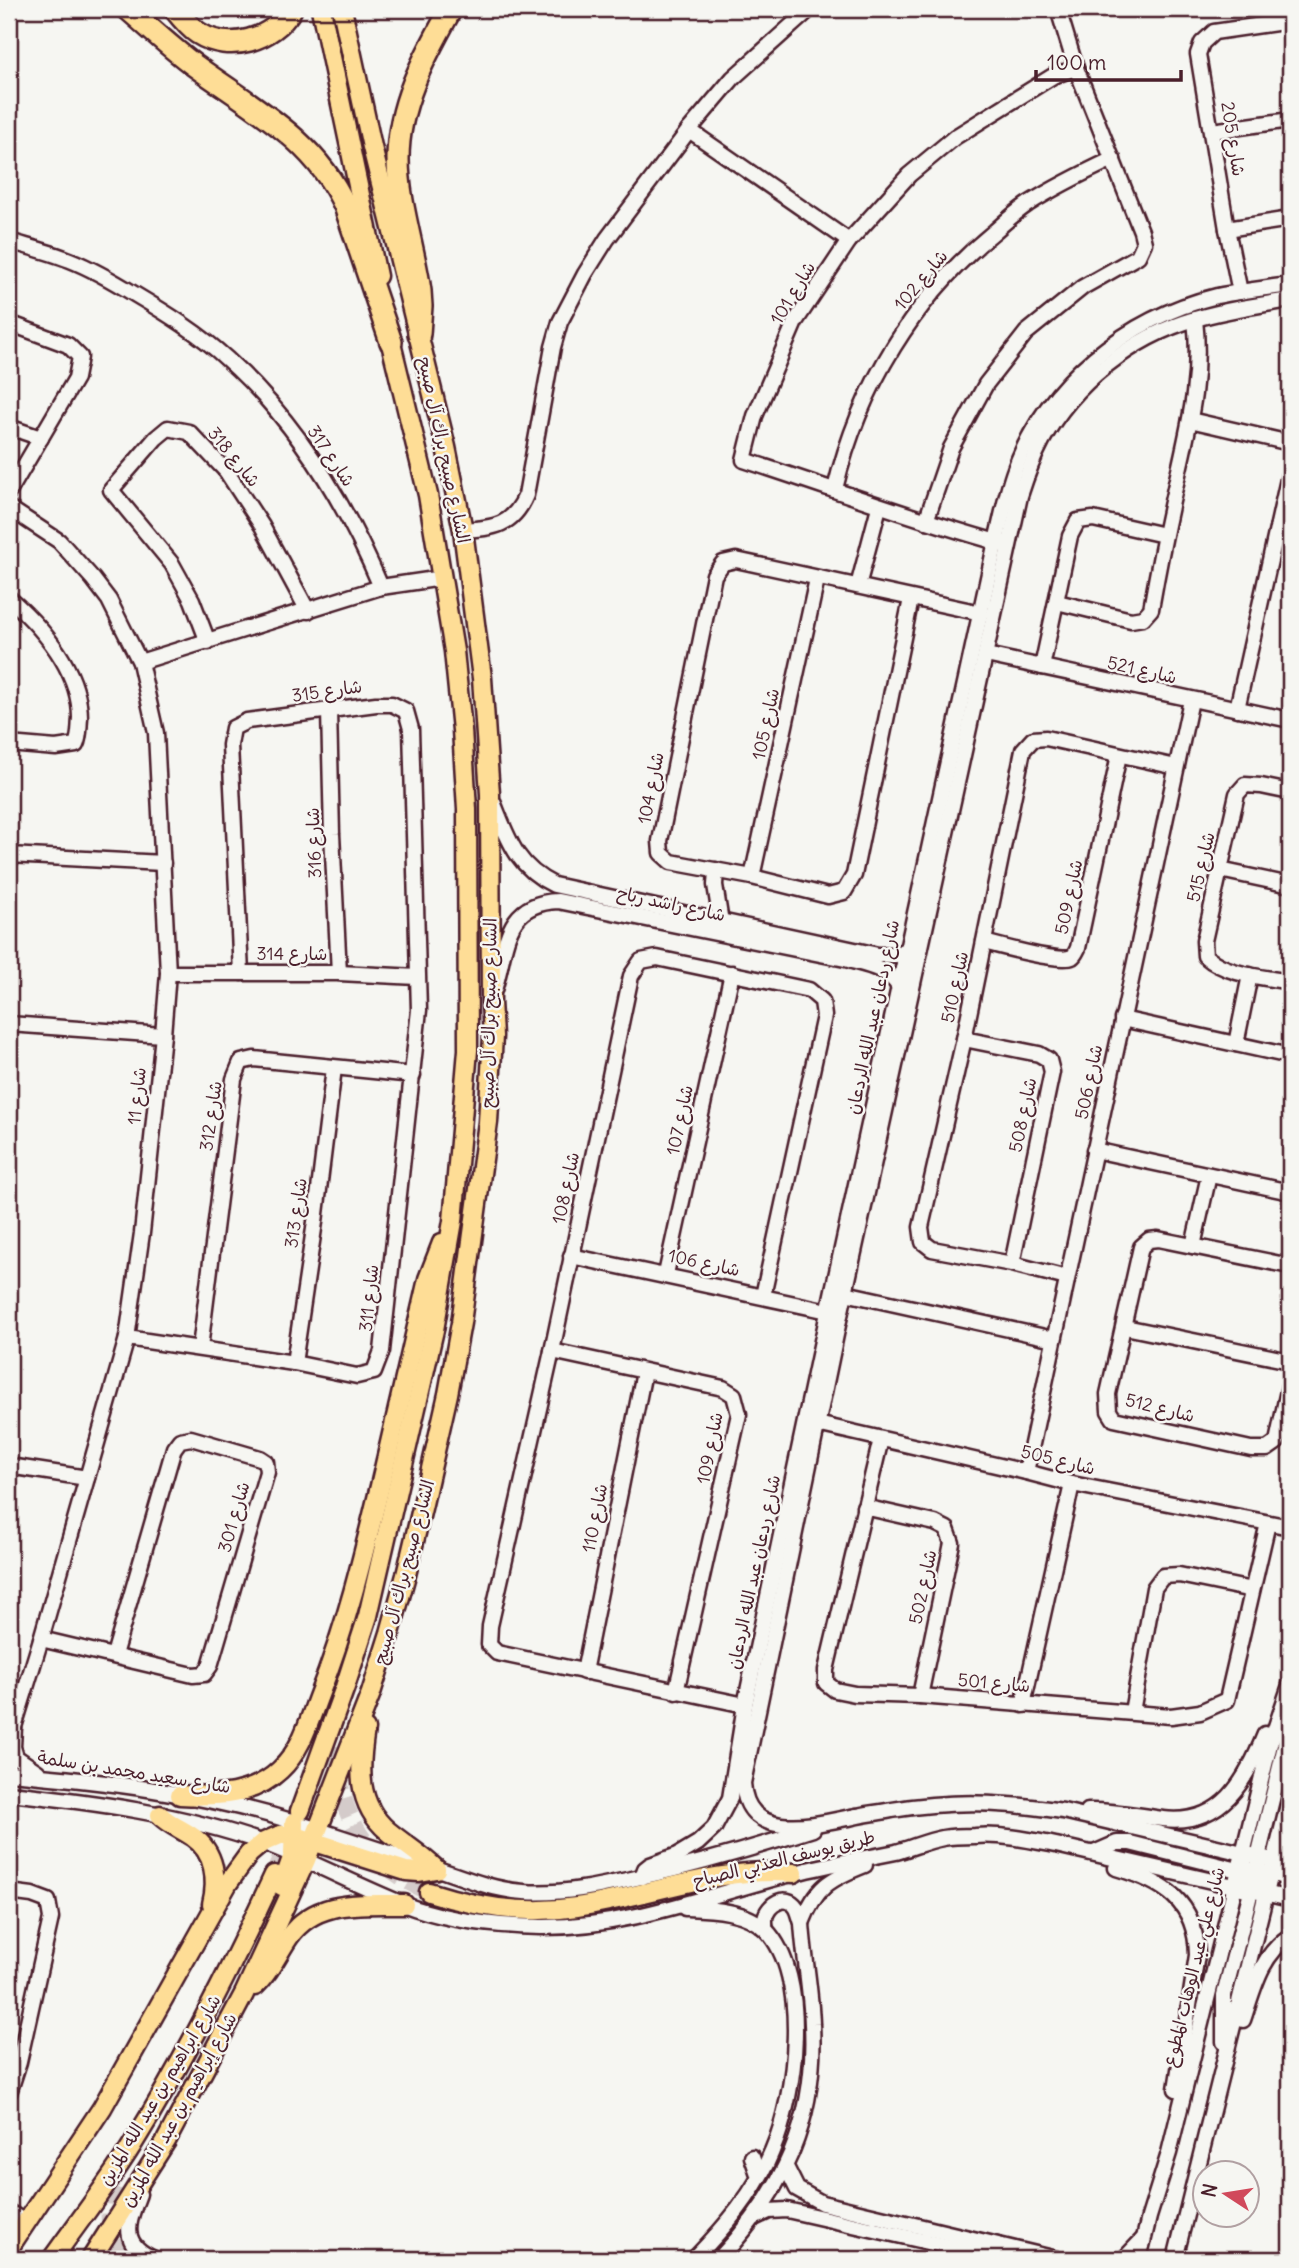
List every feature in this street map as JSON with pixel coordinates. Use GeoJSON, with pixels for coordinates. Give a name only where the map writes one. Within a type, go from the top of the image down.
{"type":"FeatureCollection","features":[{"type":"Feature","properties":{"kind":"highway"},"geometry":{"type":"LineString","coordinates":[[128,9],[193,64],[264,113]]}},
{"type":"Feature","properties":{"kind":"highway"},"geometry":{"type":"LineString","coordinates":[[147,9],[306,149],[324,169],[337,190],[391,342]]}},
{"type":"Feature","properties":{"kind":"highway"},"geometry":{"type":"LineString","coordinates":[[175,9],[199,34],[213,40],[235,43],[255,39],[272,30],[291,9]]}},
{"type":"Feature","properties":{"kind":"highway"},"geometry":{"type":"LineString","coordinates":[[419,334],[420,291],[400,184],[399,138],[410,93],[426,54],[451,9]]}},
{"type":"Feature","properties":{"kind":"highway"},"geometry":{"type":"LineString","coordinates":[[410,93],[463,9]]}},
{"type":"Feature","properties":{"kind":"main road","name":"الشارع صبيح براك آل صبيح"},"geometry":{"type":"LineString","coordinates":[[300,1858],[296,1823],[368,1616],[434,1330],[453,1221],[468,1050],[468,875],[462,730],[454,651],[428,495],[391,342],[321,9]]}},
{"type":"Feature","properties":{"kind":"main road","name":"الشارع صبيح براك آل صبيح"},"geometry":{"type":"LineString","coordinates":[[244,1994],[300,1858],[316,1836],[371,1692],[409,1564],[448,1394],[461,1323],[488,1122],[493,1036],[490,794],[482,678],[463,530],[342,9]]}},
{"type":"Feature","properties":{"kind":"main road"},"geometry":{"type":"LineString","coordinates":[[180,1795],[218,1796],[255,1787],[272,1778],[286,1765],[302,1740],[351,1605],[428,1279],[453,1221]]}},
{"type":"Feature","properties":{"kind":"main road"},"geometry":{"type":"LineString","coordinates":[[336,1746],[343,1714],[386,1580],[421,1434],[421,1389]]}},
{"type":"Feature","properties":{"kind":"main road"},"geometry":{"type":"LineString","coordinates":[[371,1692],[360,1763],[361,1785],[367,1803],[383,1827],[436,1869]]}},
{"type":"Feature","properties":{"kind":"main road"},"geometry":{"type":"LineString","coordinates":[[160,1815],[197,1840],[209,1856],[214,1869],[215,1887],[210,1914]]}},
{"type":"Feature","properties":{"kind":"main road"},"geometry":{"type":"LineString","coordinates":[[9,2248],[102,2109],[210,1914],[243,1861],[262,1843],[280,1835],[296,1823],[316,1836],[406,1871],[436,1869]]}},
{"type":"Feature","properties":{"kind":"main road"},"geometry":{"type":"LineString","coordinates":[[429,1892],[480,1906],[506,1910],[543,1910],[593,1904],[727,1874],[761,1871],[794,1873]]}},
{"type":"Feature","properties":{"kind":"main road","name":"شارع ابراهيم بن عبد الله المزين"},"geometry":{"type":"LineString","coordinates":[[52,2259],[130,2148],[187,2051],[274,1875]]}},
{"type":"Feature","properties":{"kind":"main road"},"geometry":{"type":"LineString","coordinates":[[244,1994],[262,1978],[295,1929],[313,1916],[330,1908],[350,1904],[404,1904]]}},
{"type":"Feature","properties":{"kind":"main road","name":"شارع إبراهيم بن عبد الله المزين"},"geometry":{"type":"LineString","coordinates":[[91,2259],[145,2178],[244,1994]]}},
{"type":"Feature","properties":{"kind":"main road"},"geometry":{"type":"LineString","coordinates":[[114,2187],[130,2148]]}},
{"type":"Feature","properties":{"kind":"street"},"geometry":{"type":"LineString","coordinates":[[463,530],[498,526],[508,521],[522,505],[560,322],[584,274],[607,239],[689,130],[733,78],[810,9]]}},
{"type":"Feature","properties":{"kind":"street"},"geometry":{"type":"LineString","coordinates":[[926,521],[951,448],[986,384],[1026,333],[1083,287],[1138,256],[1144,243],[1076,68],[1058,9]]}},
{"type":"Feature","properties":{"kind":"street","name":"شارع 205"},"geometry":{"type":"LineString","coordinates":[[1240,292],[1198,54],[1202,43],[1214,32],[1290,20]]}},
{"type":"Feature","properties":{"kind":"street","name":"شارع 101"},"geometry":{"type":"LineString","coordinates":[[1002,543],[879,507],[835,489],[744,460],[755,415],[795,322],[849,241],[909,175],[955,137],[1053,76],[1076,68]]}},
{"type":"Feature","properties":{"kind":"street"},"geometry":{"type":"LineString","coordinates":[[1212,131],[1290,120]]}},
{"type":"Feature","properties":{"kind":"street"},"geometry":{"type":"LineString","coordinates":[[689,130],[849,241]]}},
{"type":"Feature","properties":{"kind":"street","name":"شارع 102"},"geometry":{"type":"LineString","coordinates":[[835,489],[844,453],[875,380],[896,340],[938,286],[977,245],[1026,205],[1071,178],[1113,159]]}},
{"type":"Feature","properties":{"kind":"street"},"geometry":{"type":"LineString","coordinates":[[1227,229],[1290,219]]}},
{"type":"Feature","properties":{"kind":"street","name":"شارع 317"},"geometry":{"type":"LineString","coordinates":[[9,241],[71,260],[112,281],[164,311],[228,359],[274,409],[316,463],[357,530],[381,587]]}},
{"type":"Feature","properties":{"kind":"street","name":"شارع ردعان عبد الله الردعان"},"geometry":{"type":"LineString","coordinates":[[1037,438],[1057,396],[1073,376],[1116,340],[1170,312],[1215,297],[1290,285]]}},
{"type":"Feature","properties":{"kind":"street","name":"شارع ردعان عبد الله الردعان"},"geometry":{"type":"LineString","coordinates":[[746,1800],[743,1783],[828,1311],[863,1183],[986,655],[1015,469],[1037,438],[1072,398],[1119,356],[1148,338],[1195,319],[1290,300]]}},
{"type":"Feature","properties":{"kind":"street"},"geometry":{"type":"LineString","coordinates":[[1057,602],[1131,620],[1143,618],[1151,609],[1198,375],[1195,319]]}},
{"type":"Feature","properties":{"kind":"street"},"geometry":{"type":"LineString","coordinates":[[9,323],[68,345],[80,357],[76,378],[9,492]]}},
{"type":"Feature","properties":{"kind":"street"},"geometry":{"type":"LineString","coordinates":[[1190,420],[1290,443]]}},
{"type":"Feature","properties":{"kind":"street"},"geometry":{"type":"LineString","coordinates":[[9,427],[41,438]]}},
{"type":"Feature","properties":{"kind":"street","name":"شارع 318"},"geometry":{"type":"LineString","coordinates":[[208,642],[192,600],[172,564],[111,489],[168,428],[189,432],[226,471],[262,526],[308,611]]}},
{"type":"Feature","properties":{"kind":"street"},"geometry":{"type":"LineString","coordinates":[[1237,709],[1290,470]]}},
{"type":"Feature","properties":{"kind":"street"},"geometry":{"type":"LineString","coordinates":[[858,586],[879,507]]}},
{"type":"Feature","properties":{"kind":"street","name":"شارع 11"},"geometry":{"type":"LineString","coordinates":[[9,508],[59,541],[93,579],[110,600],[140,662],[156,733],[168,973],[142,1233],[127,1338],[41,1639],[11,1731],[16,1757],[42,1776]]}},
{"type":"Feature","properties":{"kind":"street"},"geometry":{"type":"LineString","coordinates":[[1042,667],[1070,536],[1078,522],[1093,519],[1164,535]]}},
{"type":"Feature","properties":{"kind":"street","name":"شارع ردعان عبد الله الردعان"},"geometry":{"type":"LineString","coordinates":[[880,1105],[907,949],[981,613],[1002,543]]}},
{"type":"Feature","properties":{"kind":"street","name":"شارع 104"},"geometry":{"type":"LineString","coordinates":[[911,599],[854,875],[844,892],[828,896],[752,877],[671,862],[661,853],[660,841],[714,575],[723,563],[736,560],[981,613]]}},
{"type":"Feature","properties":{"kind":"street"},"geometry":{"type":"LineString","coordinates":[[140,662],[381,587],[442,578]]}},
{"type":"Feature","properties":{"kind":"street","name":"شارع 105"},"geometry":{"type":"LineString","coordinates":[[752,877],[817,579]]}},
{"type":"Feature","properties":{"kind":"street"},"geometry":{"type":"LineString","coordinates":[[9,598],[47,636],[69,672],[80,706],[79,738],[75,745],[57,748],[9,744]]}},
{"type":"Feature","properties":{"kind":"street","name":"شارع 521"},"geometry":{"type":"LineString","coordinates":[[986,655],[1290,720]]}},
{"type":"Feature","properties":{"kind":"street","name":"شارع 506"},"geometry":{"type":"LineString","coordinates":[[1026,1472],[1191,700]]}},
{"type":"Feature","properties":{"kind":"street","name":"شارع 315"},"geometry":{"type":"LineString","coordinates":[[241,973],[230,745],[233,728],[247,721],[392,704],[406,711],[411,729],[417,977]]}},
{"type":"Feature","properties":{"kind":"street","name":"شارع 316"},"geometry":{"type":"LineString","coordinates":[[329,711],[339,973]]}},
{"type":"Feature","properties":{"kind":"street","name":"شارع 510"},"geometry":{"type":"LineString","coordinates":[[1067,1278],[1012,1264],[932,1249],[923,1242],[921,1227],[964,1039],[1023,750],[1033,739],[1046,738],[1175,767]]}},
{"type":"Feature","properties":{"kind":"street","name":"شارع 509"},"geometry":{"type":"LineString","coordinates":[[984,942],[1056,958],[1071,958],[1075,955],[1119,755]]}},
{"type":"Feature","properties":{"kind":"street","name":"شارع 515"},"geometry":{"type":"LineString","coordinates":[[1290,792],[1245,785],[1237,794],[1204,941],[1205,956],[1214,965],[1290,982]]}},
{"type":"Feature","properties":{"kind":"street","name":"شارع راشد رباح"},"geometry":{"type":"LineString","coordinates":[[490,794],[515,853],[542,880],[561,888],[722,922],[877,961],[899,987]]}},
{"type":"Feature","properties":{"kind":"street"},"geometry":{"type":"LineString","coordinates":[[9,855],[163,863]]}},
{"type":"Feature","properties":{"kind":"street"},"geometry":{"type":"LineString","coordinates":[[716,870],[715,885],[722,922]]}},
{"type":"Feature","properties":{"kind":"street"},"geometry":{"type":"LineString","coordinates":[[1220,870],[1290,885]]}},
{"type":"Feature","properties":{"kind":"street","name":"شارع راشد رباح"},"geometry":{"type":"LineString","coordinates":[[491,1001],[508,932],[532,907],[550,902],[589,906],[845,959],[877,961],[907,949]]}},
{"type":"Feature","properties":{"kind":"street","name":"شارع 108"},"geometry":{"type":"LineString","coordinates":[[745,1705],[497,1653],[489,1645],[490,1626],[552,1352],[631,976],[641,961],[657,958],[809,990],[823,1005],[824,1016],[763,1296]]}},
{"type":"Feature","properties":{"kind":"street","name":"شارع 314"},"geometry":{"type":"LineString","coordinates":[[168,973],[339,973],[417,977]]}},
{"type":"Feature","properties":{"kind":"street","name":"شارع 107"},"geometry":{"type":"LineString","coordinates":[[666,1275],[732,974]]}},
{"type":"Feature","properties":{"kind":"street"},"geometry":{"type":"LineString","coordinates":[[1236,1044],[1251,975]]}},
{"type":"Feature","properties":{"kind":"street","name":"شارع 311"},"geometry":{"type":"LineString","coordinates":[[127,1338],[294,1363],[357,1376],[374,1372],[382,1351],[412,1076],[419,1010],[417,977]]}},
{"type":"Feature","properties":{"kind":"street"},"geometry":{"type":"LineString","coordinates":[[1122,1019],[1290,1056]]}},
{"type":"Feature","properties":{"kind":"street"},"geometry":{"type":"LineString","coordinates":[[9,1024],[163,1035]]}},
{"type":"Feature","properties":{"kind":"street","name":"شارع 508"},"geometry":{"type":"LineString","coordinates":[[964,1039],[1039,1054],[1049,1060],[1052,1072],[1012,1264]]}},
{"type":"Feature","properties":{"kind":"street","name":"شارع 312"},"geometry":{"type":"LineString","coordinates":[[200,1348],[234,1079],[241,1062],[254,1059],[412,1076]]}},
{"type":"Feature","properties":{"kind":"street","name":"شارع 313"},"geometry":{"type":"LineString","coordinates":[[294,1363],[334,1068]]}},
{"type":"Feature","properties":{"kind":"street"},"geometry":{"type":"LineString","coordinates":[[1094,1150],[1290,1192]]}},
{"type":"Feature","properties":{"kind":"street"},"geometry":{"type":"LineString","coordinates":[[1193,1246],[1209,1175]]}},
{"type":"Feature","properties":{"kind":"street","name":"شارع ردعان عبد الله الردعان"},"geometry":{"type":"LineString","coordinates":[[642,1877],[650,1865],[688,1850],[706,1836],[720,1818],[730,1798],[745,1705],[817,1424],[845,1293],[863,1183]]}},
{"type":"Feature","properties":{"kind":"street","name":"شارع 512"},"geometry":{"type":"LineString","coordinates":[[1290,1266],[1158,1239],[1149,1240],[1140,1247],[1125,1326],[1108,1394],[1109,1411],[1114,1419],[1251,1449],[1267,1449],[1277,1442],[1290,1381]]}},
{"type":"Feature","properties":{"kind":"street","name":"شارع 106"},"geometry":{"type":"LineString","coordinates":[[571,1256],[828,1311]]}},
{"type":"Feature","properties":{"kind":"street"},"geometry":{"type":"LineString","coordinates":[[845,1293],[1054,1339]]}},
{"type":"Feature","properties":{"kind":"street"},"geometry":{"type":"LineString","coordinates":[[1125,1326],[1290,1361]]}},
{"type":"Feature","properties":{"kind":"street","name":"شارع 109"},"geometry":{"type":"LineString","coordinates":[[552,1352],[723,1388],[734,1395],[739,1414],[676,1692]]}},
{"type":"Feature","properties":{"kind":"street","name":"شارع 110"},"geometry":{"type":"LineString","coordinates":[[584,1672],[644,1372]]}},
{"type":"Feature","properties":{"kind":"street","name":"شارع 505"},"geometry":{"type":"LineString","coordinates":[[817,1424],[1072,1485],[1290,1527]]}},
{"type":"Feature","properties":{"kind":"street","name":"شارع 301"},"geometry":{"type":"LineString","coordinates":[[41,1639],[199,1676],[208,1671],[267,1472],[266,1462],[191,1438],[180,1440],[174,1448],[114,1655]]}},
{"type":"Feature","properties":{"kind":"street","name":"شارع 501"},"geometry":{"type":"LineString","coordinates":[[881,1439],[826,1670],[826,1683],[835,1690],[855,1694],[920,1696],[1171,1716],[1200,1712],[1227,1700],[1268,1523]]}},
{"type":"Feature","properties":{"kind":"street"},"geometry":{"type":"LineString","coordinates":[[9,1466],[87,1478]]}},
{"type":"Feature","properties":{"kind":"street"},"geometry":{"type":"LineString","coordinates":[[1023,1705],[1072,1485]]}},
{"type":"Feature","properties":{"kind":"street","name":"شارع 502"},"geometry":{"type":"LineString","coordinates":[[864,1507],[935,1523],[947,1529],[952,1543],[920,1696]]}},
{"type":"Feature","properties":{"kind":"street"},"geometry":{"type":"LineString","coordinates":[[1132,1712],[1154,1588],[1163,1576],[1179,1575],[1252,1590]]}},
{"type":"Feature","properties":{"kind":"street"},"geometry":{"type":"LineString","coordinates":[[1063,1811],[1112,1812],[1184,1819],[1217,1807],[1233,1793],[1246,1776],[1290,1671]]}},
{"type":"Feature","properties":{"kind":"street"},"geometry":{"type":"LineString","coordinates":[[1226,2054],[1224,1995],[1257,1872],[1284,1746],[1289,1688]]}},
{"type":"Feature","properties":{"kind":"street","name":"شارع علي عبد الوهاب المطوع"},"geometry":{"type":"LineString","coordinates":[[1257,1872],[1241,1854],[1270,1744],[1289,1688]]}},
{"type":"Feature","properties":{"kind":"street","name":"شارع سعيد محمد بن سلمة"},"geometry":{"type":"LineString","coordinates":[[9,1773],[180,1795],[296,1823]]}},
{"type":"Feature","properties":{"kind":"street"},"geometry":{"type":"LineString","coordinates":[[9,1793],[160,1815],[204,1825],[300,1858]]}},
{"type":"Feature","properties":{"kind":"street"},"geometry":{"type":"LineString","coordinates":[[1257,1872],[1290,1797]]}},
{"type":"Feature","properties":{"kind":"street"},"geometry":{"type":"LineString","coordinates":[[730,1798],[732,1804],[739,1807],[746,1800],[757,1816],[768,1823],[782,1826],[814,1824],[856,1816]]}},
{"type":"Feature","properties":{"kind":"street","name":"طريق يوسف العذبي الصباح"},"geometry":{"type":"LineString","coordinates":[[436,1869],[522,1892],[578,1890],[713,1860],[856,1816],[934,1804],[979,1802],[1063,1811],[1241,1854]]}},
{"type":"Feature","properties":{"kind":"street","name":"طريق يوسف العذبي الصباح"},"geometry":{"type":"LineString","coordinates":[[300,1858],[404,1904],[464,1920],[539,1927],[571,1927],[610,1922],[794,1873],[906,1849],[942,1838],[979,1835],[1021,1839],[1094,1853],[1233,1886],[1257,1872],[1290,1864]]}},
{"type":"Feature","properties":{"kind":"street"},"geometry":{"type":"LineString","coordinates":[[1094,1853],[1117,1843],[1130,1843],[1290,1878]]}},
{"type":"Feature","properties":{"kind":"street"},"geometry":{"type":"LineString","coordinates":[[1056,1845],[1088,1859],[1139,1875],[1163,1887],[1186,1910],[1192,1925],[1196,1940],[1194,1979],[1186,2019],[1169,2153]]}},
{"type":"Feature","properties":{"kind":"street"},"geometry":{"type":"LineString","coordinates":[[802,1923],[811,1901],[827,1883],[851,1870],[906,1849]]}},
{"type":"Feature","properties":{"kind":"street","name":"طريق يوسف العذبي الصباح"},"geometry":{"type":"LineString","coordinates":[[1257,1872],[1266,1894],[1290,1899]]}},
{"type":"Feature","properties":{"kind":"street","name":"شارع علي عبد الوهاب المطوع"},"geometry":{"type":"LineString","coordinates":[[1139,2259],[1169,2153],[1233,1886]]}},
{"type":"Feature","properties":{"kind":"street"},"geometry":{"type":"LineString","coordinates":[[9,1892],[32,1895],[48,1901],[51,1918],[19,2063],[9,2093]]}},
{"type":"Feature","properties":{"kind":"street"},"geometry":{"type":"LineString","coordinates":[[1203,2152],[1266,1894]]}},
{"type":"Feature","properties":{"kind":"street"},"geometry":{"type":"LineString","coordinates":[[719,2259],[756,2218],[786,2167],[802,2125],[811,2074],[812,2021],[802,1923],[797,1908],[792,1902],[776,1902],[768,1909],[765,1929]]}},
{"type":"Feature","properties":{"kind":"street"},"geometry":{"type":"LineString","coordinates":[[670,1907],[702,1909],[746,1917],[765,1929],[786,1966],[792,1991],[795,2042],[789,2098],[780,2130],[759,2177],[730,2219],[694,2259]]}},
{"type":"Feature","properties":{"kind":"street"},"geometry":{"type":"LineString","coordinates":[[1175,2259],[1223,2080],[1259,1969],[1276,1946],[1290,1936]]}},
{"type":"Feature","properties":{"kind":"street"},"geometry":{"type":"LineString","coordinates":[[752,2157],[759,2177]]}},
{"type":"Feature","properties":{"kind":"street"},"geometry":{"type":"LineString","coordinates":[[786,2167],[797,2189],[822,2203],[1056,2259]]}},
{"type":"Feature","properties":{"kind":"street"},"geometry":{"type":"LineString","coordinates":[[145,2178],[129,2218],[128,2231],[136,2249],[153,2259]]}},
{"type":"Feature","properties":{"kind":"street"},"geometry":{"type":"LineString","coordinates":[[787,2210],[782,2206],[782,2198],[786,2192],[797,2189]]}},
{"type":"Feature","properties":{"kind":"street"},"geometry":{"type":"LineString","coordinates":[[756,2218],[769,2211],[787,2210],[1003,2259]]}},
{"type":"Feature","properties":{"kind":"street"},"geometry":{"type":"LineString","coordinates":[[9,2212],[26,2223]]}},
{"type":"Feature","properties":{"kind":"street"},"geometry":{"type":"LineString","coordinates":[[1124,2259],[1145,2236]]}},
{"type":"Feature","properties":{"kind":"tunnel"},"geometry":{"type":"LineString","coordinates":[[336,1746],[337,1771],[342,1794],[359,1834],[388,1867],[429,1892]]}},
{"type":"Feature","properties":{"kind":"tunnel"},"geometry":{"type":"LineString","coordinates":[[274,1875],[290,1837]]}},
{"type":"Feature","properties":{"kind":"tunnel"},"geometry":{"type":"LineString","coordinates":[[114,2187],[110,2225],[115,2242],[126,2259]]}}]}
